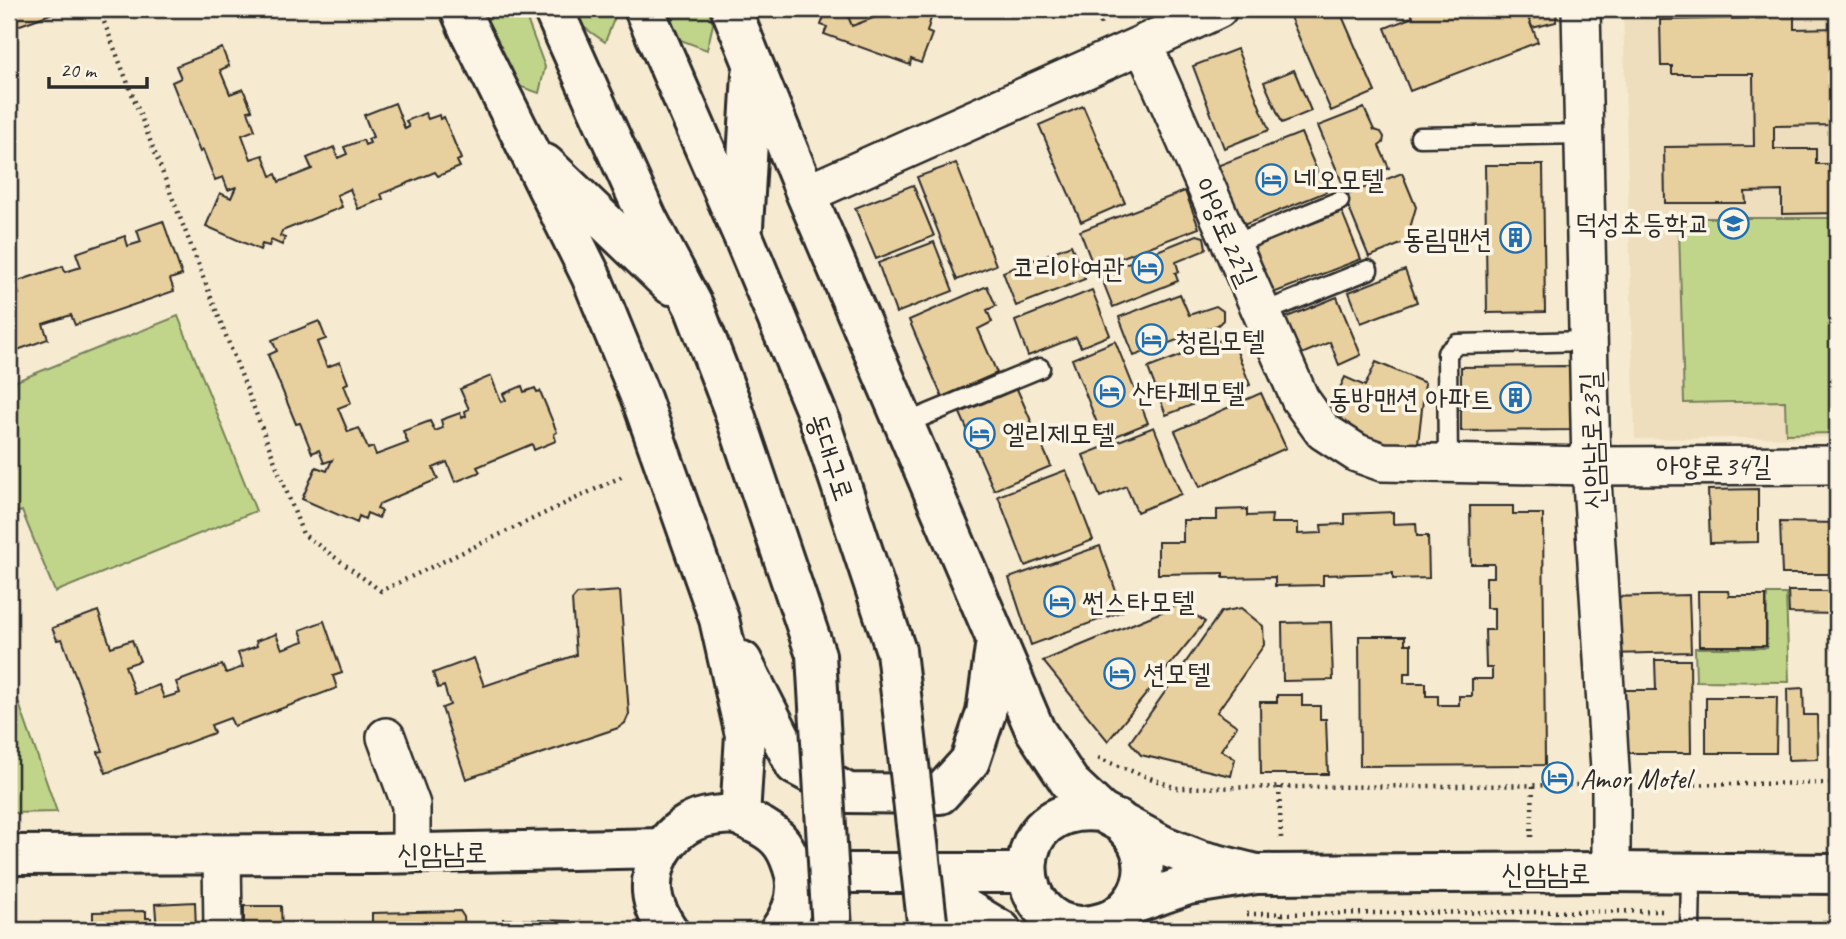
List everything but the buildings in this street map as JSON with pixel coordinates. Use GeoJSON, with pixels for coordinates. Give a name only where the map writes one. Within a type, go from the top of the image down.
{"type":"FeatureCollection","features":[{"type":"Feature","properties":{"kind":"main road"},"geometry":{"type":"LineString","coordinates":[[460,9],[590,276],[642,401],[719,619],[745,735],[740,816]]}},
{"type":"Feature","properties":{"kind":"main road"},"geometry":{"type":"LineString","coordinates":[[552,9],[648,219],[694,307],[732,406],[816,655],[831,930]]}},
{"type":"Feature","properties":{"kind":"main road","name":"동대구로"},"geometry":{"type":"LineString","coordinates":[[644,9],[818,416],[896,651],[928,930]]}},
{"type":"Feature","properties":{"kind":"main road"},"geometry":{"type":"LineString","coordinates":[[731,9],[806,194],[1035,730],[1070,783],[1110,816],[1131,833],[1140,849],[1144,868],[1140,888],[1130,905],[1115,918],[1097,925],[1070,925],[1043,909],[1032,892],[1027,873],[1028,854],[1035,837],[1048,823],[1064,814],[1082,810],[1110,816],[1164,846],[1200,860],[1256,874]]}},
{"type":"Feature","properties":{"kind":"main road"},"geometry":{"type":"LineString","coordinates":[[743,236],[753,64]]}},
{"type":"Feature","properties":{"kind":"main road"},"geometry":{"type":"LineString","coordinates":[[526,146],[694,307]]}},
{"type":"Feature","properties":{"kind":"main road"},"geometry":{"type":"LineString","coordinates":[[719,619],[795,765],[848,793],[940,794],[970,761],[986,713],[996,638]]}},
{"type":"Feature","properties":{"kind":"main road"},"geometry":{"type":"LineString","coordinates":[[668,930],[658,915],[652,892],[654,869],[663,848],[679,829],[701,817],[726,814],[740,816],[771,831],[787,850],[795,873],[796,896],[789,918],[780,930]]}},
{"type":"Feature","properties":{"kind":"main road","name":"신암남로"},"geometry":{"type":"LineString","coordinates":[[9,855],[411,854],[663,848]]}},
{"type":"Feature","properties":{"kind":"main road"},"geometry":{"type":"LineString","coordinates":[[795,873],[1027,873]]}},
{"type":"Feature","properties":{"kind":"main road"},"geometry":{"type":"LineString","coordinates":[[1130,905],[1188,885],[1256,874]]}},
{"type":"Feature","properties":{"kind":"main road","name":"신암남로"},"geometry":{"type":"LineString","coordinates":[[1256,874],[1837,874]]}},
{"type":"Feature","properties":{"kind":"main road"},"geometry":{"type":"LineString","coordinates":[[923,883],[1001,930]]}},
{"type":"Feature","properties":{"kind":"street"},"geometry":{"type":"LineString","coordinates":[[806,194],[1218,9]]}},
{"type":"Feature","properties":{"kind":"street","name":"신암남로23길"},"geometry":{"type":"LineString","coordinates":[[1581,9],[1591,466],[1611,785],[1611,873]]}},
{"type":"Feature","properties":{"kind":"street","name":"아양로22길"},"geometry":{"type":"LineString","coordinates":[[1143,44],[1300,399],[1323,431],[1357,453],[1382,462],[1591,466]]}},
{"type":"Feature","properties":{"kind":"street","name":"아양로34길"},"geometry":{"type":"LineString","coordinates":[[1591,466],[1837,465]]}},
{"type":"Feature","properties":{"kind":"street"},"geometry":{"type":"LineString","coordinates":[[386,737],[411,805],[411,854]]}},
{"type":"Feature","properties":{"kind":"street"},"geometry":{"type":"LineString","coordinates":[[222,855],[223,930]]}},
{"type":"Feature","properties":{"kind":"lane"},"geometry":{"type":"LineString","coordinates":[[1420,137],[1584,134]]}},
{"type":"Feature","properties":{"kind":"lane"},"geometry":{"type":"LineString","coordinates":[[1232,245],[1339,201]]}},
{"type":"Feature","properties":{"kind":"lane"},"geometry":{"type":"LineString","coordinates":[[1262,313],[1368,270]]}},
{"type":"Feature","properties":{"kind":"lane"},"geometry":{"type":"LineString","coordinates":[[1448,463],[1447,353],[1457,344],[1588,341]]}},
{"type":"Feature","properties":{"kind":"lane"},"geometry":{"type":"LineString","coordinates":[[904,424],[1040,368]]}},
{"type":"Feature","properties":{"kind":"lane"},"geometry":{"type":"LineString","coordinates":[[1690,930],[1691,873]]}},
{"type":"Feature","properties":{"kind":"path"},"geometry":{"type":"LineString","coordinates":[[99,9],[303,534],[381,591],[623,476]]}},
{"type":"Feature","properties":{"kind":"path"},"geometry":{"type":"LineString","coordinates":[[1098,9],[1101,28]]}},
{"type":"Feature","properties":{"kind":"path"},"geometry":{"type":"LineString","coordinates":[[1090,755],[1176,788],[1837,783]]}},
{"type":"Feature","properties":{"kind":"path"},"geometry":{"type":"LineString","coordinates":[[1244,914],[1691,911]]}},
{"type":"Feature","properties":{"kind":"shaded area","name":"덕성초등학교"},"geometry":{"type":"Polygon","coordinates":[[[1623,9],[1837,9],[1837,437],[1635,439],[1623,9]]]}},
{"type":"Feature","properties":{"kind":"green space"},"geometry":{"type":"Polygon","coordinates":[[[481,9],[523,9],[545,67],[539,93],[510,83],[481,9]]]}},
{"type":"Feature","properties":{"kind":"green space"},"geometry":{"type":"Polygon","coordinates":[[[570,9],[618,9],[605,42],[575,21],[570,9]]]}},
{"type":"Feature","properties":{"kind":"green space"},"geometry":{"type":"Polygon","coordinates":[[[668,9],[708,9],[713,24],[707,50],[678,39],[668,9]]]}},
{"type":"Feature","properties":{"kind":"green space"},"geometry":{"type":"Polygon","coordinates":[[[1689,218],[1837,218],[1837,392],[1834,396],[1834,433],[1786,434],[1785,401],[1684,403],[1679,228],[1689,218]]]}},
{"type":"Feature","properties":{"kind":"green space"},"geometry":{"type":"Polygon","coordinates":[[[178,316],[256,511],[55,592],[22,511],[9,515],[9,384],[178,316]]]}},
{"type":"Feature","properties":{"kind":"green space"},"geometry":{"type":"Polygon","coordinates":[[[1767,594],[1786,594],[1789,682],[1696,681],[1695,648],[1767,648],[1767,594]]]}},
{"type":"Feature","properties":{"kind":"green space"},"geometry":{"type":"Polygon","coordinates":[[[9,675],[57,812],[9,813],[9,675]]]}},
{"type":"Feature","properties":{"kind":"place","name":"네오모텔"},"geometry":{"type":"Point","coordinates":[1271,179]}},
{"type":"Feature","properties":{"kind":"place","name":"덕성초등학교"},"geometry":{"type":"Point","coordinates":[1733,223]}},
{"type":"Feature","properties":{"kind":"place","name":"동림맨션"},"geometry":{"type":"Point","coordinates":[1515,238]}},
{"type":"Feature","properties":{"kind":"place","name":"코리아여관"},"geometry":{"type":"Point","coordinates":[1148,267]}},
{"type":"Feature","properties":{"kind":"place","name":"청림모텔"},"geometry":{"type":"Point","coordinates":[1152,340]}},
{"type":"Feature","properties":{"kind":"place","name":"산타페모텔"},"geometry":{"type":"Point","coordinates":[1109,392]}},
{"type":"Feature","properties":{"kind":"place","name":"동방맨션 아파트"},"geometry":{"type":"Point","coordinates":[1516,398]}},
{"type":"Feature","properties":{"kind":"place","name":"엘리제모텔"},"geometry":{"type":"Point","coordinates":[979,433]}},
{"type":"Feature","properties":{"kind":"place","name":"썬스타모텔"},"geometry":{"type":"Point","coordinates":[1059,601]}},
{"type":"Feature","properties":{"kind":"place","name":"션모텔"},"geometry":{"type":"Point","coordinates":[1120,673]}},
{"type":"Feature","properties":{"kind":"place","name":"Amor Motel"},"geometry":{"type":"Point","coordinates":[1557,778]}}]}
